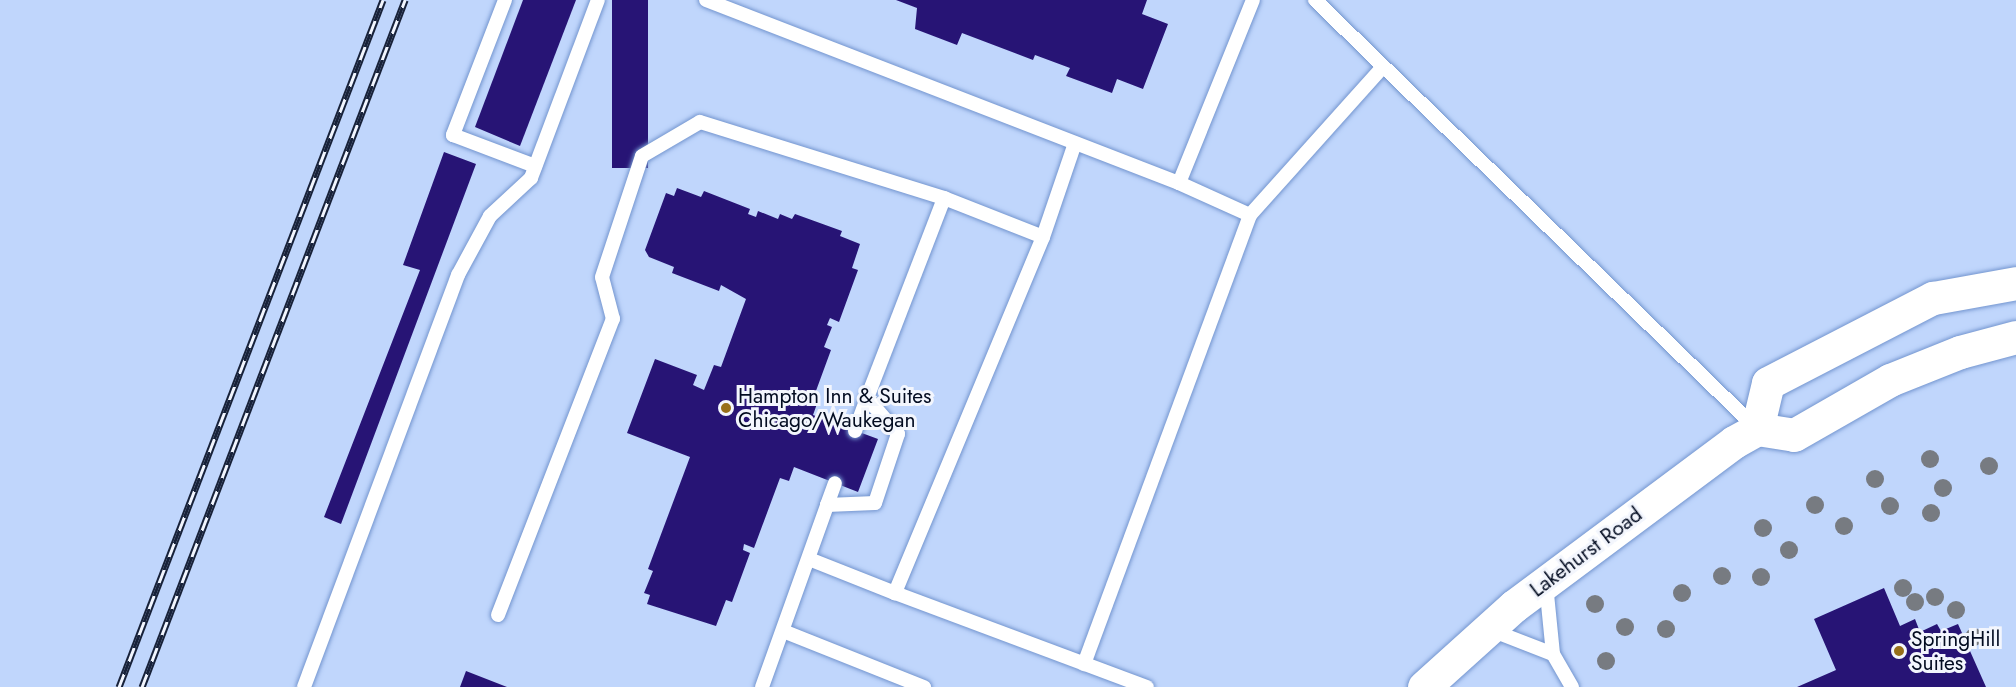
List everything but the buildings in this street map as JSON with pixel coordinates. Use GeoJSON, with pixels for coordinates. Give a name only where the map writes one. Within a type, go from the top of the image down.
{"type":"FeatureCollection","features":[{"type":"Feature","properties":{"kind":"street"},"geometry":{"type":"LineString","coordinates":[[2016,265],[1933,298],[1768,383],[1757,429],[1794,435],[1890,380],[1960,352],[2016,337]]}},
{"type":"Feature","properties":{"kind":"street"},"geometry":{"type":"LineString","coordinates":[[1933,298],[2016,283]]}},
{"type":"Feature","properties":{"kind":"street","name":"Lakehurst Road"},"geometry":{"type":"LineString","coordinates":[[1424,687],[1546,582],[1757,429]]}},
{"type":"Feature","properties":{"kind":"lane"},"geometry":{"type":"LineString","coordinates":[[505,0],[453,135],[535,166]]}},
{"type":"Feature","properties":{"kind":"lane"},"geometry":{"type":"LineString","coordinates":[[304,687],[458,275],[490,216],[531,178],[598,0]]}},
{"type":"Feature","properties":{"kind":"lane"},"geometry":{"type":"LineString","coordinates":[[706,0],[1179,183],[1250,215]]}},
{"type":"Feature","properties":{"kind":"lane"},"geometry":{"type":"LineString","coordinates":[[1179,183],[1253,0]]}},
{"type":"Feature","properties":{"kind":"lane"},"geometry":{"type":"LineString","coordinates":[[1315,0],[1757,429]]}},
{"type":"Feature","properties":{"kind":"lane"},"geometry":{"type":"LineString","coordinates":[[1084,664],[1250,215],[1383,67]]}},
{"type":"Feature","properties":{"kind":"lane"},"geometry":{"type":"LineString","coordinates":[[498,615],[613,319],[602,278],[642,156],[700,122],[944,198],[1043,237]]}},
{"type":"Feature","properties":{"kind":"lane"},"geometry":{"type":"LineString","coordinates":[[895,594],[1043,237],[1075,143]]}},
{"type":"Feature","properties":{"kind":"lane"},"geometry":{"type":"LineString","coordinates":[[855,431],[944,198]]}},
{"type":"Feature","properties":{"kind":"lane"},"geometry":{"type":"LineString","coordinates":[[827,505],[874,502],[898,434],[867,398]]}},
{"type":"Feature","properties":{"kind":"lane"},"geometry":{"type":"LineString","coordinates":[[762,687],[836,483]]}},
{"type":"Feature","properties":{"kind":"lane"},"geometry":{"type":"LineString","coordinates":[[809,560],[1147,687]]}},
{"type":"Feature","properties":{"kind":"lane"},"geometry":{"type":"LineString","coordinates":[[1546,582],[1553,654],[1572,687]]}},
{"type":"Feature","properties":{"kind":"lane"},"geometry":{"type":"LineString","coordinates":[[1489,629],[1553,654]]}},
{"type":"Feature","properties":{"kind":"lane"},"geometry":{"type":"LineString","coordinates":[[783,631],[924,687]]}},
{"type":"Feature","properties":{"kind":"railway"},"geometry":{"type":"LineString","coordinates":[[119,687],[383,0]]}},
{"type":"Feature","properties":{"kind":"railway"},"geometry":{"type":"LineString","coordinates":[[142,687],[405,0]]}},
{"type":"Feature","properties":{"kind":"place","name":"Hampton Inn & Suites Chicago/Waukegan"},"geometry":{"type":"Point","coordinates":[726,408]}},
{"type":"Feature","properties":{"kind":"place","name":"SpringHill Suites"},"geometry":{"type":"Point","coordinates":[1899,651]}}]}
